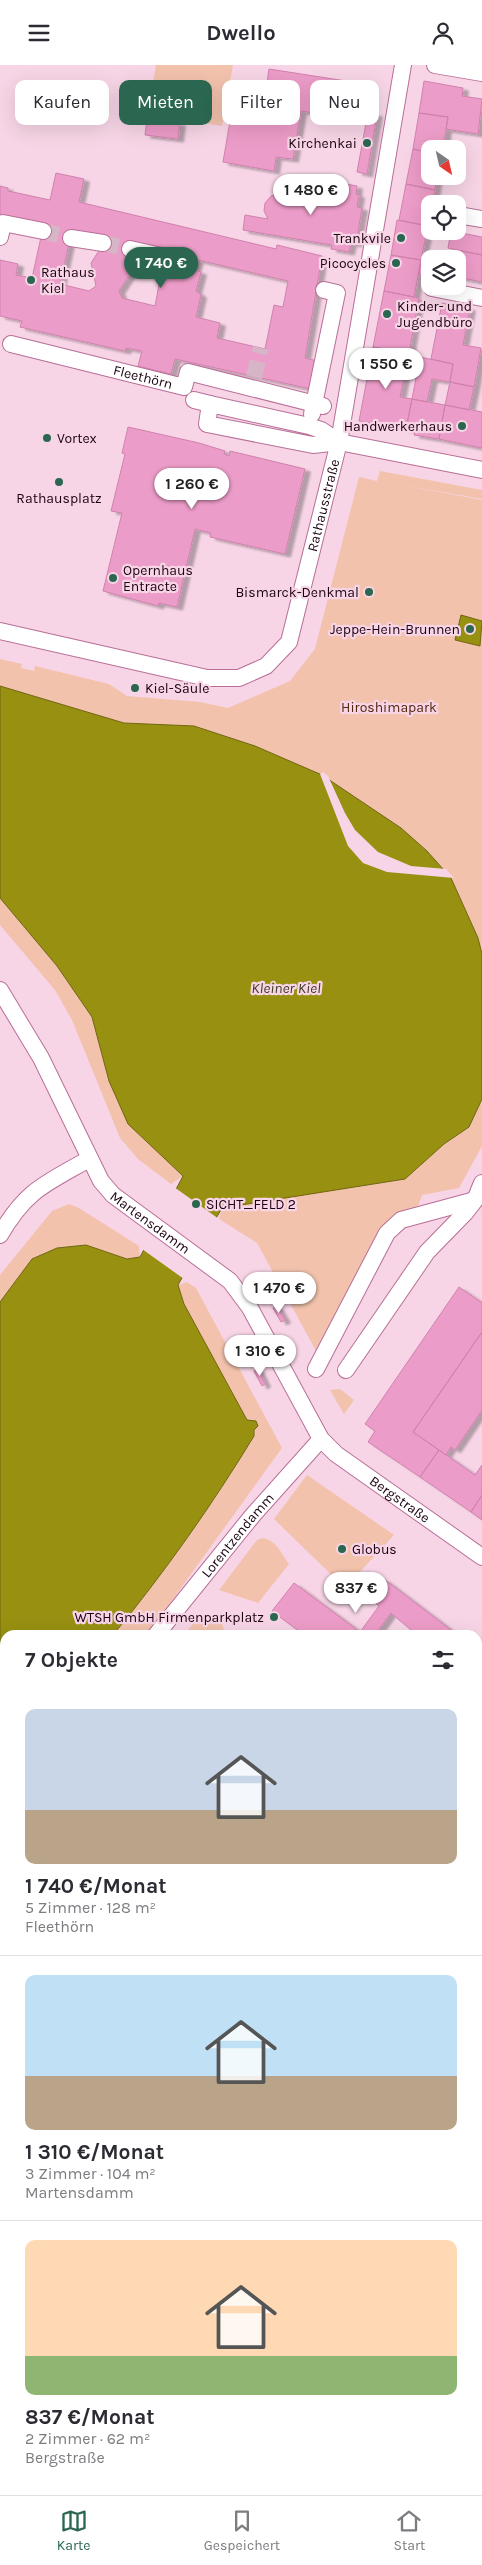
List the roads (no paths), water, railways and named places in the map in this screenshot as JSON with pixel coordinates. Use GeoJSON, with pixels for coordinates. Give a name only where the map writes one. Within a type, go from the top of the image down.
{"type":"FeatureCollection","features":[{"type":"Feature","properties":{"kind":"street","name":"Rathausstraße"},"geometry":{"type":"LineString","coordinates":[[0,631],[207,678],[239,678],[266,666],[289,642],[339,442],[403,65]]}},
{"type":"Feature","properties":{"kind":"street"},"geometry":{"type":"LineString","coordinates":[[435,65],[482,73]]}},
{"type":"Feature","properties":{"kind":"street"},"geometry":{"type":"LineString","coordinates":[[466,216],[482,219]]}},
{"type":"Feature","properties":{"kind":"street"},"geometry":{"type":"LineString","coordinates":[[0,237],[3,223],[43,231]]}},
{"type":"Feature","properties":{"kind":"street"},"geometry":{"type":"LineString","coordinates":[[71,237],[103,243]]}},
{"type":"Feature","properties":{"kind":"street"},"geometry":{"type":"LineString","coordinates":[[130,249],[170,259]]}},
{"type":"Feature","properties":{"kind":"street"},"geometry":{"type":"LineString","coordinates":[[309,426],[319,405],[337,293],[324,290]]}},
{"type":"Feature","properties":{"kind":"street"},"geometry":{"type":"LineString","coordinates":[[466,295],[482,298]]}},
{"type":"Feature","properties":{"kind":"street","name":"Fleethörn"},"geometry":{"type":"LineString","coordinates":[[11,344],[184,387],[188,373],[252,382],[319,405]]}},
{"type":"Feature","properties":{"kind":"street"},"geometry":{"type":"LineString","coordinates":[[246,412],[252,382]]}},
{"type":"Feature","properties":{"kind":"street"},"geometry":{"type":"LineString","coordinates":[[339,442],[321,430],[309,426],[202,402],[207,424],[313,445],[339,442],[482,471]]}},
{"type":"Feature","properties":{"kind":"street","name":"Martensdamm"},"geometry":{"type":"LineString","coordinates":[[0,991],[37,1050],[100,1181],[113,1195],[200,1257],[230,1281],[241,1294],[321,1439]]}},
{"type":"Feature","properties":{"kind":"street"},"geometry":{"type":"LineString","coordinates":[[0,1235],[5,1213],[41,1186],[89,1159]]}},
{"type":"Feature","properties":{"kind":"street"},"geometry":{"type":"LineString","coordinates":[[346,1370],[427,1252],[478,1205],[482,1183]]}},
{"type":"Feature","properties":{"kind":"street"},"geometry":{"type":"LineString","coordinates":[[316,1369],[388,1233],[401,1220],[478,1205]]}},
{"type":"Feature","properties":{"kind":"street","name":"Bergstraße"},"geometry":{"type":"LineString","coordinates":[[321,1439],[353,1468],[482,1557]]}},
{"type":"Feature","properties":{"kind":"street","name":"Lorentzendamm"},"geometry":{"type":"LineString","coordinates":[[160,1630],[253,1515],[321,1439]]}},
{"type":"Feature","properties":{"kind":"water","name":"Jeppe-Hein-Brunnen"},"geometry":{"type":"Polygon","coordinates":[[[461,615],[482,621],[480,646],[455,640],[461,615]]]}},
{"type":"Feature","properties":{"kind":"water","name":"Kleiner Kiel"},"geometry":{"type":"Polygon","coordinates":[[[0,686],[124,723],[194,726],[255,746],[322,775],[401,828],[427,851],[451,878],[478,938],[482,954],[482,1099],[469,1127],[444,1144],[405,1179],[222,1208],[178,1285],[184,1304],[247,1420],[256,1421],[258,1426],[254,1430],[254,1436],[205,1513],[117,1630],[0,1630],[0,1302],[32,1259],[57,1248],[86,1245],[127,1259],[140,1257],[183,1176],[128,1124],[109,1081],[92,1017],[57,966],[0,898],[0,686]]]}},
{"type":"Feature","properties":{"kind":"tunnel"},"geometry":{"type":"LineString","coordinates":[[43,231],[71,238]]}},
{"type":"Feature","properties":{"kind":"tunnel"},"geometry":{"type":"LineString","coordinates":[[103,243],[130,249]]}},
{"type":"Feature","properties":{"kind":"tunnel"},"geometry":{"type":"LineString","coordinates":[[170,258],[197,265]]}},
{"type":"Feature","properties":{"kind":"tunnel"},"geometry":{"type":"LineString","coordinates":[[254,377],[261,348]]}},
{"type":"Feature","properties":{"kind":"place","name":"Kirchenkai"},"geometry":{"type":"Point","coordinates":[367,143]}},
{"type":"Feature","properties":{"kind":"place","name":"Trankvile"},"geometry":{"type":"Point","coordinates":[401,238]}},
{"type":"Feature","properties":{"kind":"place","name":"Picocycles"},"geometry":{"type":"Point","coordinates":[396,263]}},
{"type":"Feature","properties":{"kind":"place","name":"Rathaus Kiel"},"geometry":{"type":"Point","coordinates":[31,280]}},
{"type":"Feature","properties":{"kind":"place","name":"Kinder- und Jugendbüro"},"geometry":{"type":"Point","coordinates":[387,314]}},
{"type":"Feature","properties":{"kind":"place","name":"Handwerkerhaus"},"geometry":{"type":"Point","coordinates":[462,426]}},
{"type":"Feature","properties":{"kind":"place","name":"Vortex"},"geometry":{"type":"Point","coordinates":[47,438]}},
{"type":"Feature","properties":{"kind":"place","name":"Rathausplatz"},"geometry":{"type":"Point","coordinates":[59,482]}},
{"type":"Feature","properties":{"kind":"place","name":"Opernhaus Entracte"},"geometry":{"type":"Point","coordinates":[113,578]}},
{"type":"Feature","properties":{"kind":"place","name":"Bismarck-Denkmal"},"geometry":{"type":"Point","coordinates":[369,592]}},
{"type":"Feature","properties":{"kind":"place","name":"Jeppe-Hein-Brunnen"},"geometry":{"type":"Point","coordinates":[470,629]}},
{"type":"Feature","properties":{"kind":"place","name":"Kiel-Säule"},"geometry":{"type":"Point","coordinates":[135,688]}},
{"type":"Feature","properties":{"kind":"place","name":"SICHT_FELD 2"},"geometry":{"type":"Point","coordinates":[196,1204]}},
{"type":"Feature","properties":{"kind":"place","name":"Globus"},"geometry":{"type":"Point","coordinates":[342,1549]}},
{"type":"Feature","properties":{"kind":"place","name":"WTSH GmbH Firmenparkplatz"},"geometry":{"type":"Point","coordinates":[274,1617]}},
{"type":"Feature","properties":{"kind":"park label","name":"Hiroshimapark"},"geometry":{"type":"Point","coordinates":[389,707]}}]}
